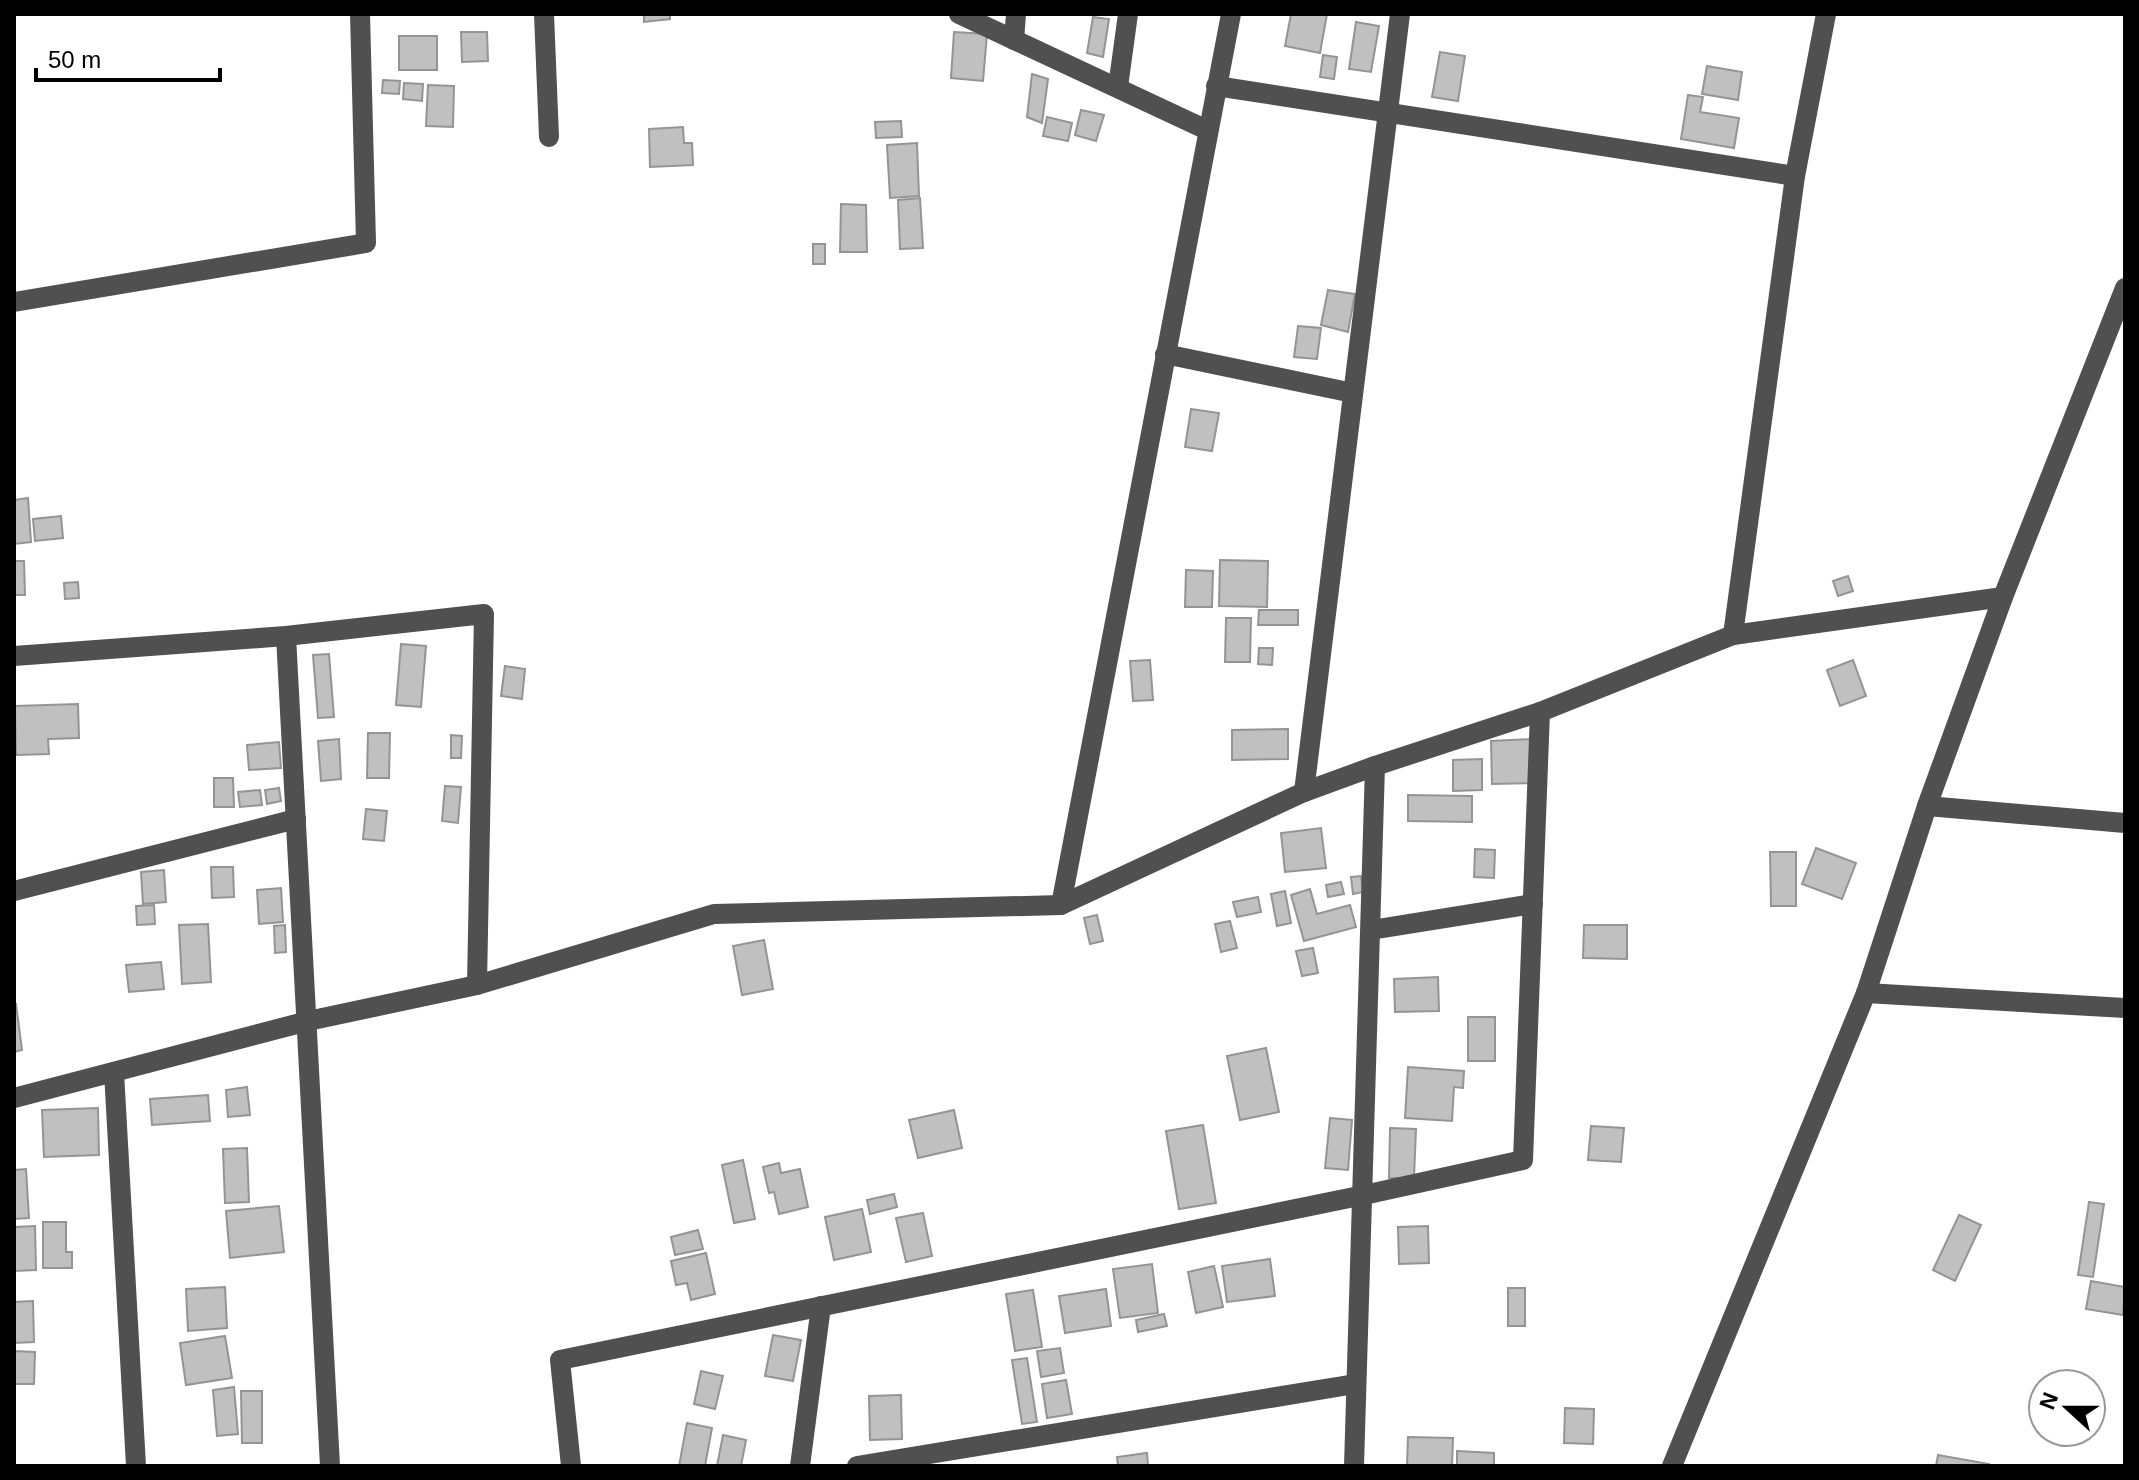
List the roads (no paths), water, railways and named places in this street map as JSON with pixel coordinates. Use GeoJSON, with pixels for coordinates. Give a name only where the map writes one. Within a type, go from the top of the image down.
{"type":"FeatureCollection","features":[{"type":"Feature","properties":{"kind":"street"},"geometry":{"type":"LineString","coordinates":[[14,302],[366,243],[360,14]]}},
{"type":"Feature","properties":{"kind":"street"},"geometry":{"type":"LineString","coordinates":[[544,14],[549,137]]}},
{"type":"Feature","properties":{"kind":"street"},"geometry":{"type":"LineString","coordinates":[[959,14],[1207,130]]}},
{"type":"Feature","properties":{"kind":"street"},"geometry":{"type":"LineString","coordinates":[[1014,40],[1016,14]]}},
{"type":"Feature","properties":{"kind":"street"},"geometry":{"type":"LineString","coordinates":[[1118,87],[1128,14]]}},
{"type":"Feature","properties":{"kind":"street"},"geometry":{"type":"LineString","coordinates":[[1061,905],[1231,14]]}},
{"type":"Feature","properties":{"kind":"street"},"geometry":{"type":"LineString","coordinates":[[1304,792],[1400,14]]}},
{"type":"Feature","properties":{"kind":"street"},"geometry":{"type":"LineString","coordinates":[[1733,635],[1795,176],[1826,14]]}},
{"type":"Feature","properties":{"kind":"street"},"geometry":{"type":"LineString","coordinates":[[1216,86],[1795,176]]}},
{"type":"Feature","properties":{"kind":"street"},"geometry":{"type":"LineString","coordinates":[[1672,1466],[1866,993],[1927,806],[2003,597],[2125,288]]}},
{"type":"Feature","properties":{"kind":"street"},"geometry":{"type":"LineString","coordinates":[[1165,354],[1353,393]]}},
{"type":"Feature","properties":{"kind":"street"},"geometry":{"type":"LineString","coordinates":[[14,1098],[308,1021],[477,985],[714,914],[1061,905],[1304,792],[1540,712],[1733,635],[2003,597]]}},
{"type":"Feature","properties":{"kind":"street"},"geometry":{"type":"LineString","coordinates":[[14,656],[286,636],[484,614],[477,985]]}},
{"type":"Feature","properties":{"kind":"street"},"geometry":{"type":"LineString","coordinates":[[286,636],[330,1466]]}},
{"type":"Feature","properties":{"kind":"street"},"geometry":{"type":"LineString","coordinates":[[571,1466],[560,1360],[1523,1160],[1540,712]]}},
{"type":"Feature","properties":{"kind":"street"},"geometry":{"type":"LineString","coordinates":[[1354,1466],[1375,766]]}},
{"type":"Feature","properties":{"kind":"street"},"geometry":{"type":"LineString","coordinates":[[1927,806],[2125,823]]}},
{"type":"Feature","properties":{"kind":"street"},"geometry":{"type":"LineString","coordinates":[[14,891],[296,819]]}},
{"type":"Feature","properties":{"kind":"street"},"geometry":{"type":"LineString","coordinates":[[1371,930],[1533,904]]}},
{"type":"Feature","properties":{"kind":"street"},"geometry":{"type":"LineString","coordinates":[[1866,993],[2125,1008]]}},
{"type":"Feature","properties":{"kind":"street"},"geometry":{"type":"LineString","coordinates":[[114,1072],[136,1466]]}},
{"type":"Feature","properties":{"kind":"street"},"geometry":{"type":"LineString","coordinates":[[800,1466],[821,1306]]}},
{"type":"Feature","properties":{"kind":"street"},"geometry":{"type":"LineString","coordinates":[[857,1466],[1355,1384]]}}]}
